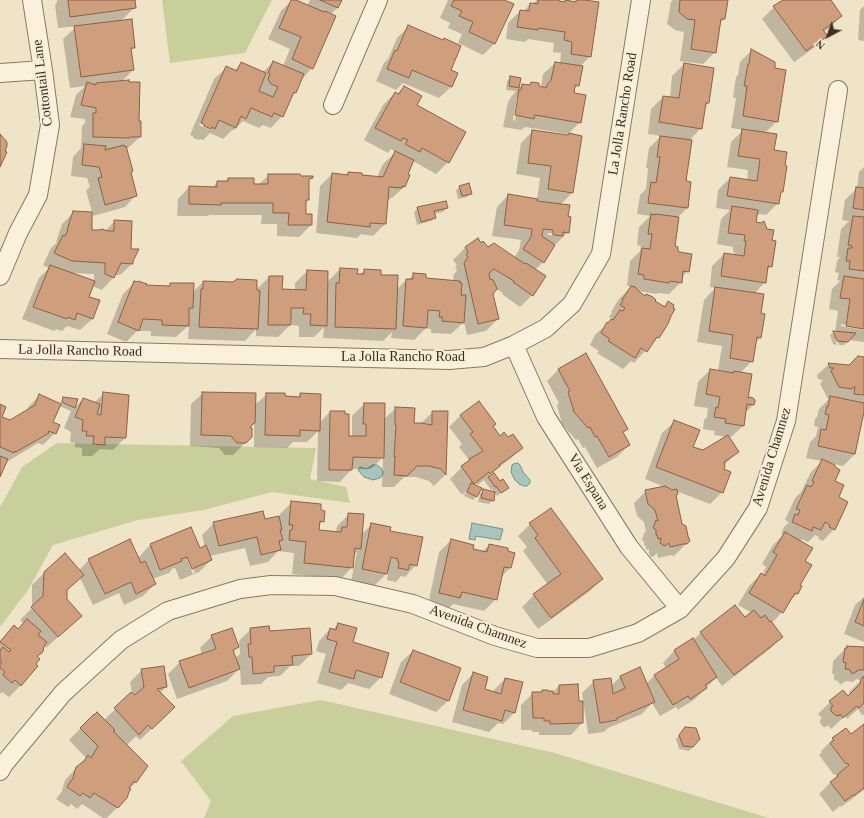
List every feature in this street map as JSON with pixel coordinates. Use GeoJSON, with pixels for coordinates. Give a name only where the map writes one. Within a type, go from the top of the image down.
{"type":"FeatureCollection","features":[{"type":"Feature","properties":{"kind":"street","name":"Cottontail Lane"},"geometry":{"type":"LineString","coordinates":[[0,276],[18,233],[38,195],[50,125],[32,0]]}},
{"type":"Feature","properties":{"kind":"street"},"geometry":{"type":"LineString","coordinates":[[333,105],[378,0]]}},
{"type":"Feature","properties":{"kind":"street","name":"La Jolla Rancho Road"},"geometry":{"type":"LineString","coordinates":[[0,349],[449,360],[484,357],[514,345],[546,328],[572,304],[601,254],[640,0]]}},
{"type":"Feature","properties":{"kind":"street"},"geometry":{"type":"LineString","coordinates":[[0,73],[43,70]]}},
{"type":"Feature","properties":{"kind":"street","name":"Avenida Chamnez"},"geometry":{"type":"LineString","coordinates":[[0,770],[63,693],[121,640],[168,612],[240,589],[271,585],[335,586],[413,604],[495,636],[537,648],[589,648],[638,634],[680,609],[726,558],[758,508],[786,421],[838,90]]}},
{"type":"Feature","properties":{"kind":"street","name":"Via Espana"},"geometry":{"type":"LineString","coordinates":[[514,345],[550,423],[629,547],[680,609]]}},
{"type":"Feature","properties":{"kind":"green space"},"geometry":{"type":"Polygon","coordinates":[[[162,0],[272,0],[245,53],[170,63],[162,0]]]}},
{"type":"Feature","properties":{"kind":"green space"},"geometry":{"type":"Polygon","coordinates":[[[57,443],[316,448],[310,479],[346,487],[350,503],[272,492],[204,510],[138,520],[53,545],[28,590],[0,627],[0,507],[22,467],[57,443]]]}},
{"type":"Feature","properties":{"kind":"green space"},"geometry":{"type":"Polygon","coordinates":[[[321,700],[555,753],[769,818],[204,818],[211,801],[181,761],[233,716],[321,700]]]}},
{"type":"Feature","properties":{"kind":"water"},"geometry":{"type":"Polygon","coordinates":[[[518,463],[530,480],[530,483],[527,486],[519,484],[511,472],[512,465],[518,463]]]}},
{"type":"Feature","properties":{"kind":"water"},"geometry":{"type":"Polygon","coordinates":[[[373,465],[377,465],[381,468],[383,472],[380,478],[373,480],[364,477],[358,470],[360,467],[366,469],[373,465]]]}},
{"type":"Feature","properties":{"kind":"water"},"geometry":{"type":"Polygon","coordinates":[[[472,523],[503,529],[500,540],[476,536],[475,540],[469,539],[472,523]]]}},
{"type":"Feature","properties":{"kind":"building"},"geometry":{"type":"Polygon","coordinates":[[[68,0],[135,0],[136,8],[70,17],[68,0]]]}},
{"type":"Feature","properties":{"kind":"building"},"geometry":{"type":"Polygon","coordinates":[[[291,0],[296,0],[336,16],[313,69],[292,59],[301,37],[279,28],[291,0]]]}},
{"type":"Feature","properties":{"kind":"building"},"geometry":{"type":"Polygon","coordinates":[[[320,0],[342,0],[338,8],[320,0]]]}},
{"type":"Feature","properties":{"kind":"building"},"geometry":{"type":"Polygon","coordinates":[[[454,0],[504,0],[514,4],[495,44],[469,32],[473,22],[459,16],[462,11],[451,6],[454,0]]]}},
{"type":"Feature","properties":{"kind":"building"},"geometry":{"type":"Polygon","coordinates":[[[538,0],[559,0],[565,2],[565,0],[576,2],[576,0],[584,0],[599,2],[591,57],[571,54],[572,42],[564,40],[565,32],[517,27],[520,10],[529,11],[530,3],[538,4],[538,0]]]}},
{"type":"Feature","properties":{"kind":"building"},"geometry":{"type":"Polygon","coordinates":[[[680,0],[728,0],[725,19],[721,19],[716,53],[691,49],[695,20],[687,19],[679,12],[680,0]]]}},
{"type":"Feature","properties":{"kind":"building"},"geometry":{"type":"Polygon","coordinates":[[[783,0],[831,0],[842,16],[823,30],[828,36],[806,51],[773,6],[783,0]]]}},
{"type":"Feature","properties":{"kind":"building"},"geometry":{"type":"Polygon","coordinates":[[[132,19],[135,48],[131,48],[134,70],[81,77],[74,26],[132,19]]]}},
{"type":"Feature","properties":{"kind":"building"},"geometry":{"type":"Polygon","coordinates":[[[408,25],[461,46],[451,70],[458,73],[452,87],[412,70],[409,78],[387,69],[395,50],[397,51],[408,25]]]}},
{"type":"Feature","properties":{"kind":"building"},"geometry":{"type":"Polygon","coordinates":[[[751,49],[775,62],[775,68],[786,70],[778,122],[743,116],[747,86],[744,86],[751,49]]]}},
{"type":"Feature","properties":{"kind":"building"},"geometry":{"type":"Polygon","coordinates":[[[273,61],[304,74],[283,117],[274,113],[272,117],[251,108],[246,119],[241,116],[236,128],[219,120],[215,129],[204,126],[204,124],[201,123],[226,66],[237,71],[241,62],[266,73],[259,91],[273,97],[278,87],[271,84],[268,79],[270,74],[268,73],[273,61]]]}},
{"type":"Feature","properties":{"kind":"building"},"geometry":{"type":"Polygon","coordinates":[[[555,62],[583,66],[579,86],[575,85],[574,93],[586,95],[581,123],[535,115],[534,119],[515,115],[519,89],[521,90],[522,84],[530,85],[531,82],[539,83],[539,86],[546,88],[551,80],[555,62]]]}},
{"type":"Feature","properties":{"kind":"building"},"geometry":{"type":"Polygon","coordinates":[[[684,63],[714,68],[709,103],[706,103],[702,129],[659,122],[663,96],[679,98],[684,63]]]}},
{"type":"Feature","properties":{"kind":"building"},"geometry":{"type":"Polygon","coordinates":[[[510,76],[521,78],[519,88],[509,86],[510,76]]]}},
{"type":"Feature","properties":{"kind":"building"},"geometry":{"type":"Polygon","coordinates":[[[129,80],[129,82],[140,82],[139,121],[141,121],[141,137],[93,137],[93,113],[96,113],[96,108],[81,105],[87,82],[96,85],[96,83],[129,80]]]}},
{"type":"Feature","properties":{"kind":"building"},"geometry":{"type":"Polygon","coordinates":[[[404,86],[422,96],[417,105],[466,132],[449,163],[422,148],[420,152],[405,144],[408,140],[403,138],[401,141],[375,128],[395,92],[399,94],[404,86]]]}},
{"type":"Feature","properties":{"kind":"building"},"geometry":{"type":"Polygon","coordinates":[[[742,129],[777,134],[774,150],[787,152],[785,165],[787,166],[783,192],[781,192],[779,204],[727,196],[730,177],[757,181],[760,159],[738,156],[742,129]]]}},
{"type":"Feature","properties":{"kind":"building"},"geometry":{"type":"Polygon","coordinates":[[[532,130],[568,135],[569,133],[582,136],[573,193],[548,189],[551,166],[528,163],[532,130]]]}},
{"type":"Feature","properties":{"kind":"building"},"geometry":{"type":"Polygon","coordinates":[[[0,134],[7,142],[5,151],[7,152],[0,167],[0,134]]]}},
{"type":"Feature","properties":{"kind":"building"},"geometry":{"type":"Polygon","coordinates":[[[660,136],[692,140],[686,181],[691,182],[688,208],[648,203],[651,182],[656,183],[660,157],[657,157],[660,136]]]}},
{"type":"Feature","properties":{"kind":"building"},"geometry":{"type":"Polygon","coordinates":[[[84,144],[106,146],[105,150],[124,145],[125,147],[126,146],[133,171],[131,172],[137,196],[105,205],[98,178],[102,177],[99,167],[82,165],[84,144]]]}},
{"type":"Feature","properties":{"kind":"building"},"geometry":{"type":"Polygon","coordinates":[[[395,151],[414,160],[408,174],[410,175],[405,187],[389,187],[386,224],[370,223],[370,227],[327,222],[332,173],[348,175],[348,172],[362,173],[362,175],[383,177],[395,151]]]}},
{"type":"Feature","properties":{"kind":"building"},"geometry":{"type":"Polygon","coordinates":[[[268,174],[300,174],[301,176],[313,176],[313,178],[309,179],[309,200],[306,200],[306,214],[312,214],[312,225],[288,225],[289,213],[273,213],[273,203],[221,203],[221,205],[189,204],[189,186],[217,187],[217,181],[228,181],[228,178],[254,178],[254,184],[268,184],[268,174]]]}},
{"type":"Feature","properties":{"kind":"building"},"geometry":{"type":"Polygon","coordinates":[[[469,183],[472,194],[462,196],[459,186],[469,183]]]}},
{"type":"Feature","properties":{"kind":"building"},"geometry":{"type":"Polygon","coordinates":[[[856,187],[864,188],[864,210],[853,208],[856,187]]]}},
{"type":"Feature","properties":{"kind":"building"},"geometry":{"type":"Polygon","coordinates":[[[508,194],[538,199],[537,201],[570,205],[568,216],[571,217],[569,233],[563,232],[563,236],[553,235],[553,230],[543,229],[542,236],[555,245],[544,263],[523,249],[531,237],[532,229],[504,225],[508,194]]]}},
{"type":"Feature","properties":{"kind":"building"},"geometry":{"type":"Polygon","coordinates":[[[446,201],[448,208],[434,211],[436,218],[421,222],[417,207],[446,201]]]}},
{"type":"Feature","properties":{"kind":"building"},"geometry":{"type":"Polygon","coordinates":[[[732,206],[758,210],[756,222],[761,223],[764,221],[767,229],[774,230],[772,240],[776,241],[772,267],[768,266],[766,283],[721,276],[724,253],[744,256],[746,241],[744,241],[745,235],[728,233],[732,206]]]}},
{"type":"Feature","properties":{"kind":"building"},"geometry":{"type":"Polygon","coordinates":[[[73,211],[92,212],[92,230],[102,229],[114,231],[114,220],[132,221],[131,249],[139,249],[133,264],[121,263],[114,278],[105,274],[105,263],[72,261],[54,253],[63,235],[65,236],[68,230],[73,211]]]}},
{"type":"Feature","properties":{"kind":"building"},"geometry":{"type":"Polygon","coordinates":[[[651,214],[679,217],[675,246],[678,247],[679,252],[692,254],[689,272],[683,271],[682,283],[670,281],[669,283],[644,279],[644,275],[638,274],[642,248],[650,249],[652,234],[648,234],[651,214]]]}},
{"type":"Feature","properties":{"kind":"building"},"geometry":{"type":"Polygon","coordinates":[[[853,216],[864,217],[864,271],[849,269],[850,261],[846,261],[848,248],[852,248],[852,246],[848,245],[853,216]]]}},
{"type":"Feature","properties":{"kind":"building"},"geometry":{"type":"Polygon","coordinates":[[[478,238],[481,243],[483,241],[488,247],[494,243],[546,276],[533,296],[513,282],[514,281],[494,269],[489,273],[490,279],[493,280],[497,289],[493,294],[499,319],[478,324],[464,263],[468,257],[466,254],[468,252],[465,247],[478,238]]]}},
{"type":"Feature","properties":{"kind":"building"},"geometry":{"type":"Polygon","coordinates":[[[50,265],[95,281],[89,297],[100,300],[93,319],[77,313],[75,320],[68,317],[67,319],[33,307],[50,265]]]}},
{"type":"Feature","properties":{"kind":"building"},"geometry":{"type":"Polygon","coordinates":[[[340,268],[358,269],[357,274],[364,274],[364,269],[381,270],[381,275],[398,275],[396,329],[335,327],[336,283],[339,283],[340,268]]]}},
{"type":"Feature","properties":{"kind":"building"},"geometry":{"type":"Polygon","coordinates":[[[307,270],[328,271],[327,326],[310,325],[311,314],[303,314],[304,308],[291,308],[291,325],[268,325],[269,276],[283,276],[282,289],[306,290],[307,270]]]}},
{"type":"Feature","properties":{"kind":"building"},"geometry":{"type":"Polygon","coordinates":[[[413,273],[426,274],[426,278],[460,281],[460,283],[462,283],[461,295],[466,295],[464,323],[442,321],[442,317],[439,317],[440,311],[428,310],[427,328],[403,326],[406,279],[413,279],[413,273]]]}},
{"type":"Feature","properties":{"kind":"building"},"geometry":{"type":"Polygon","coordinates":[[[844,276],[864,279],[864,329],[846,326],[850,299],[840,298],[844,276]]]}},
{"type":"Feature","properties":{"kind":"building"},"geometry":{"type":"Polygon","coordinates":[[[237,279],[257,280],[257,290],[260,291],[258,329],[199,327],[201,289],[203,289],[203,281],[233,282],[237,279]]]}},
{"type":"Feature","properties":{"kind":"building"},"geometry":{"type":"Polygon","coordinates":[[[134,281],[147,284],[146,285],[170,286],[170,283],[194,283],[193,308],[189,308],[189,326],[162,325],[162,320],[143,319],[139,331],[118,322],[134,281]]]}},
{"type":"Feature","properties":{"kind":"building"},"geometry":{"type":"Polygon","coordinates":[[[631,286],[635,287],[645,296],[646,294],[653,297],[656,300],[655,301],[665,307],[668,301],[674,305],[673,308],[675,309],[659,338],[657,337],[647,352],[641,348],[635,358],[608,341],[610,339],[601,333],[607,322],[608,323],[611,319],[613,320],[620,310],[623,311],[625,308],[620,305],[631,286]]]}},
{"type":"Feature","properties":{"kind":"building"},"geometry":{"type":"Polygon","coordinates":[[[715,287],[764,294],[761,313],[765,314],[761,338],[757,337],[753,362],[730,358],[733,335],[709,331],[715,287]]]}},
{"type":"Feature","properties":{"kind":"building"},"geometry":{"type":"Polygon","coordinates":[[[833,331],[856,333],[848,342],[837,341],[833,331]]]}},
{"type":"Feature","properties":{"kind":"building"},"geometry":{"type":"Polygon","coordinates":[[[586,353],[628,429],[623,432],[630,445],[609,457],[590,427],[588,428],[574,412],[568,392],[570,391],[558,369],[586,353]]]}},
{"type":"Feature","properties":{"kind":"building"},"geometry":{"type":"Polygon","coordinates":[[[858,356],[864,357],[864,395],[854,394],[855,387],[852,389],[839,387],[831,371],[834,368],[830,368],[828,363],[849,365],[858,356]]]}},
{"type":"Feature","properties":{"kind":"building"},"geometry":{"type":"Polygon","coordinates":[[[710,369],[752,374],[748,398],[753,398],[755,402],[754,405],[747,404],[744,426],[725,423],[726,419],[714,417],[716,407],[718,408],[720,397],[706,394],[710,369]]]}},
{"type":"Feature","properties":{"kind":"building"},"geometry":{"type":"Polygon","coordinates":[[[103,392],[129,395],[126,438],[105,437],[105,445],[93,444],[94,436],[86,436],[87,431],[82,431],[83,420],[75,417],[83,398],[100,404],[97,414],[101,415],[103,392]]]}},
{"type":"Feature","properties":{"kind":"building"},"geometry":{"type":"Polygon","coordinates":[[[202,392],[256,393],[255,423],[250,427],[252,428],[252,437],[246,443],[237,443],[231,436],[201,435],[202,392]]]}},
{"type":"Feature","properties":{"kind":"building"},"geometry":{"type":"Polygon","coordinates":[[[266,393],[285,393],[285,396],[300,397],[300,393],[321,394],[320,431],[300,430],[300,436],[265,435],[266,393]]]}},
{"type":"Feature","properties":{"kind":"building"},"geometry":{"type":"Polygon","coordinates":[[[39,394],[61,404],[53,422],[60,425],[56,434],[49,431],[49,433],[16,452],[15,451],[14,453],[0,447],[0,404],[6,407],[2,417],[10,420],[35,405],[39,394]]]}},
{"type":"Feature","properties":{"kind":"building"},"geometry":{"type":"Polygon","coordinates":[[[830,396],[864,403],[864,412],[855,454],[818,446],[821,429],[826,430],[829,415],[825,414],[830,396]]]}},
{"type":"Feature","properties":{"kind":"building"},"geometry":{"type":"Polygon","coordinates":[[[63,397],[78,399],[75,408],[62,402],[63,397]]]}},
{"type":"Feature","properties":{"kind":"building"},"geometry":{"type":"Polygon","coordinates":[[[479,401],[496,424],[493,426],[500,436],[504,432],[508,437],[513,434],[523,448],[499,465],[500,466],[490,474],[489,472],[474,484],[461,466],[470,460],[469,459],[483,451],[470,434],[473,432],[460,415],[479,401]]]}},
{"type":"Feature","properties":{"kind":"building"},"geometry":{"type":"Polygon","coordinates":[[[364,403],[385,403],[384,458],[353,457],[352,470],[329,470],[330,411],[345,411],[345,414],[349,414],[349,436],[366,436],[366,424],[363,424],[364,403]]]}},
{"type":"Feature","properties":{"kind":"building"},"geometry":{"type":"Polygon","coordinates":[[[395,407],[415,408],[414,423],[432,425],[432,411],[448,411],[446,475],[441,469],[429,466],[417,466],[407,476],[394,475],[396,425],[395,407]]]}},
{"type":"Feature","properties":{"kind":"building"},"geometry":{"type":"Polygon","coordinates":[[[674,420],[700,430],[693,447],[703,450],[728,435],[739,452],[724,462],[724,469],[731,472],[723,493],[656,467],[674,420]]]}},
{"type":"Feature","properties":{"kind":"building"},"geometry":{"type":"Polygon","coordinates":[[[0,456],[8,459],[0,477],[0,456]]]}},
{"type":"Feature","properties":{"kind":"building"},"geometry":{"type":"Polygon","coordinates":[[[822,459],[835,465],[835,467],[840,470],[835,481],[844,485],[839,497],[848,502],[835,530],[829,527],[830,525],[825,522],[821,530],[813,527],[812,531],[792,522],[795,514],[798,515],[800,510],[796,509],[807,485],[811,487],[814,482],[812,481],[822,459]]]}},
{"type":"Feature","properties":{"kind":"building"},"geometry":{"type":"Polygon","coordinates":[[[494,473],[500,481],[503,479],[509,488],[501,493],[496,486],[495,487],[488,477],[494,473]]]}},
{"type":"Feature","properties":{"kind":"building"},"geometry":{"type":"Polygon","coordinates":[[[471,483],[482,488],[477,497],[467,492],[471,483]]]}},
{"type":"Feature","properties":{"kind":"building"},"geometry":{"type":"Polygon","coordinates":[[[665,486],[672,490],[677,489],[678,494],[676,495],[682,524],[686,526],[690,541],[687,544],[670,547],[669,543],[665,546],[660,543],[661,538],[658,539],[656,530],[653,528],[656,520],[658,521],[655,510],[648,504],[645,490],[665,486]]]}},
{"type":"Feature","properties":{"kind":"building"},"geometry":{"type":"Polygon","coordinates":[[[483,489],[495,492],[494,501],[481,498],[483,489]]]}},
{"type":"Feature","properties":{"kind":"building"},"geometry":{"type":"Polygon","coordinates":[[[291,501],[321,504],[321,510],[325,511],[324,522],[320,521],[319,530],[341,532],[342,527],[347,527],[348,513],[364,514],[361,549],[355,548],[353,568],[304,563],[306,542],[289,540],[290,530],[292,530],[293,525],[289,525],[291,501]]]}},
{"type":"Feature","properties":{"kind":"building"},"geometry":{"type":"Polygon","coordinates":[[[551,508],[603,579],[551,618],[533,594],[561,574],[535,538],[538,535],[529,523],[551,508]]]}},
{"type":"Feature","properties":{"kind":"building"},"geometry":{"type":"Polygon","coordinates":[[[263,511],[265,519],[279,516],[282,530],[280,530],[283,540],[279,541],[281,550],[261,555],[257,537],[219,546],[213,522],[263,511]]]}},
{"type":"Feature","properties":{"kind":"building"},"geometry":{"type":"Polygon","coordinates":[[[371,523],[391,527],[390,531],[423,537],[417,566],[410,564],[408,570],[398,568],[398,559],[391,557],[387,574],[362,569],[371,523]]]}},
{"type":"Feature","properties":{"kind":"building"},"geometry":{"type":"Polygon","coordinates":[[[191,527],[200,548],[206,545],[212,560],[192,569],[187,557],[181,559],[182,561],[160,570],[150,544],[191,527]]]}},
{"type":"Feature","properties":{"kind":"building"},"geometry":{"type":"Polygon","coordinates":[[[785,532],[813,548],[805,561],[812,565],[800,585],[802,586],[798,594],[795,593],[783,613],[749,593],[761,573],[765,576],[777,555],[773,552],[785,532]]]}},
{"type":"Feature","properties":{"kind":"building"},"geometry":{"type":"Polygon","coordinates":[[[130,539],[141,563],[145,561],[156,584],[136,594],[131,582],[105,594],[88,559],[130,539]]]}},
{"type":"Feature","properties":{"kind":"building"},"geometry":{"type":"Polygon","coordinates":[[[451,539],[474,545],[473,549],[487,552],[489,544],[508,548],[508,551],[515,553],[511,568],[504,567],[497,600],[462,592],[460,598],[439,593],[451,539]]]}},
{"type":"Feature","properties":{"kind":"building"},"geometry":{"type":"Polygon","coordinates":[[[65,553],[84,575],[67,590],[67,599],[82,616],[58,637],[31,607],[43,596],[44,572],[65,553]]]}},
{"type":"Feature","properties":{"kind":"building"},"geometry":{"type":"Polygon","coordinates":[[[864,599],[864,626],[855,622],[864,599]]]}},
{"type":"Feature","properties":{"kind":"building"},"geometry":{"type":"Polygon","coordinates":[[[735,605],[745,617],[754,610],[761,618],[765,615],[783,637],[734,675],[700,632],[735,605]]]}},
{"type":"Feature","properties":{"kind":"building"},"geometry":{"type":"Polygon","coordinates":[[[27,619],[41,631],[38,635],[47,642],[42,653],[37,656],[40,659],[36,664],[38,666],[21,686],[15,680],[12,683],[3,675],[5,672],[0,668],[0,664],[2,662],[0,660],[0,650],[3,647],[9,652],[11,650],[0,642],[14,625],[18,629],[27,619]]]}},
{"type":"Feature","properties":{"kind":"building"},"geometry":{"type":"Polygon","coordinates":[[[338,623],[357,628],[353,642],[389,653],[382,678],[356,670],[354,679],[329,672],[337,642],[327,639],[330,628],[336,630],[338,623]]]}},
{"type":"Feature","properties":{"kind":"building"},"geometry":{"type":"Polygon","coordinates":[[[269,626],[270,631],[310,628],[312,654],[292,656],[293,665],[274,666],[274,672],[253,674],[252,657],[249,657],[248,644],[251,644],[250,628],[269,626]]]}},
{"type":"Feature","properties":{"kind":"building"},"geometry":{"type":"Polygon","coordinates":[[[232,628],[239,647],[233,650],[240,669],[189,688],[179,661],[216,649],[211,635],[232,628]]]}},
{"type":"Feature","properties":{"kind":"building"},"geometry":{"type":"Polygon","coordinates":[[[693,638],[717,677],[705,685],[707,688],[692,698],[690,699],[688,696],[673,705],[654,675],[679,659],[674,650],[693,638]]]}},
{"type":"Feature","properties":{"kind":"building"},"geometry":{"type":"Polygon","coordinates":[[[847,646],[864,647],[864,670],[859,670],[852,674],[849,669],[845,669],[846,663],[843,662],[845,648],[847,648],[847,646]]]}},
{"type":"Feature","properties":{"kind":"building"},"geometry":{"type":"Polygon","coordinates":[[[413,650],[461,668],[449,701],[400,682],[413,650]]]}},
{"type":"Feature","properties":{"kind":"building"},"geometry":{"type":"Polygon","coordinates":[[[164,666],[167,687],[157,689],[175,707],[152,729],[148,725],[139,735],[114,708],[131,692],[135,695],[144,687],[141,669],[164,666]]]}},
{"type":"Feature","properties":{"kind":"building"},"geometry":{"type":"Polygon","coordinates":[[[640,667],[655,702],[617,718],[617,720],[600,723],[593,680],[611,678],[613,694],[625,688],[620,676],[640,667]]]}},
{"type":"Feature","properties":{"kind":"building"},"geometry":{"type":"Polygon","coordinates":[[[473,672],[488,677],[485,689],[501,694],[505,678],[523,682],[515,713],[505,710],[502,721],[463,710],[473,672]]]}},
{"type":"Feature","properties":{"kind":"building"},"geometry":{"type":"Polygon","coordinates":[[[864,676],[864,703],[859,708],[857,706],[843,718],[840,714],[839,716],[835,715],[831,711],[831,707],[833,706],[829,701],[843,690],[848,696],[860,684],[861,679],[864,676]]]}},
{"type":"Feature","properties":{"kind":"building"},"geometry":{"type":"Polygon","coordinates":[[[578,684],[579,701],[583,701],[583,723],[550,724],[550,721],[544,721],[544,718],[533,718],[532,692],[542,692],[542,690],[548,690],[553,691],[553,694],[559,694],[559,685],[578,684]]]}},
{"type":"Feature","properties":{"kind":"building"},"geometry":{"type":"Polygon","coordinates":[[[97,712],[115,730],[113,731],[148,766],[136,783],[134,781],[129,788],[131,789],[127,798],[118,808],[94,793],[90,798],[83,793],[80,796],[67,787],[73,778],[76,767],[84,761],[88,755],[91,758],[98,746],[80,728],[97,712]]]}},
{"type":"Feature","properties":{"kind":"building"},"geometry":{"type":"Polygon","coordinates":[[[864,724],[864,788],[845,801],[830,782],[849,765],[847,763],[846,764],[830,743],[834,740],[832,738],[846,728],[851,734],[864,724]]]}},
{"type":"Feature","properties":{"kind":"building"},"geometry":{"type":"Polygon","coordinates":[[[685,727],[696,728],[700,739],[693,747],[683,746],[679,735],[685,727]]]}}]}
